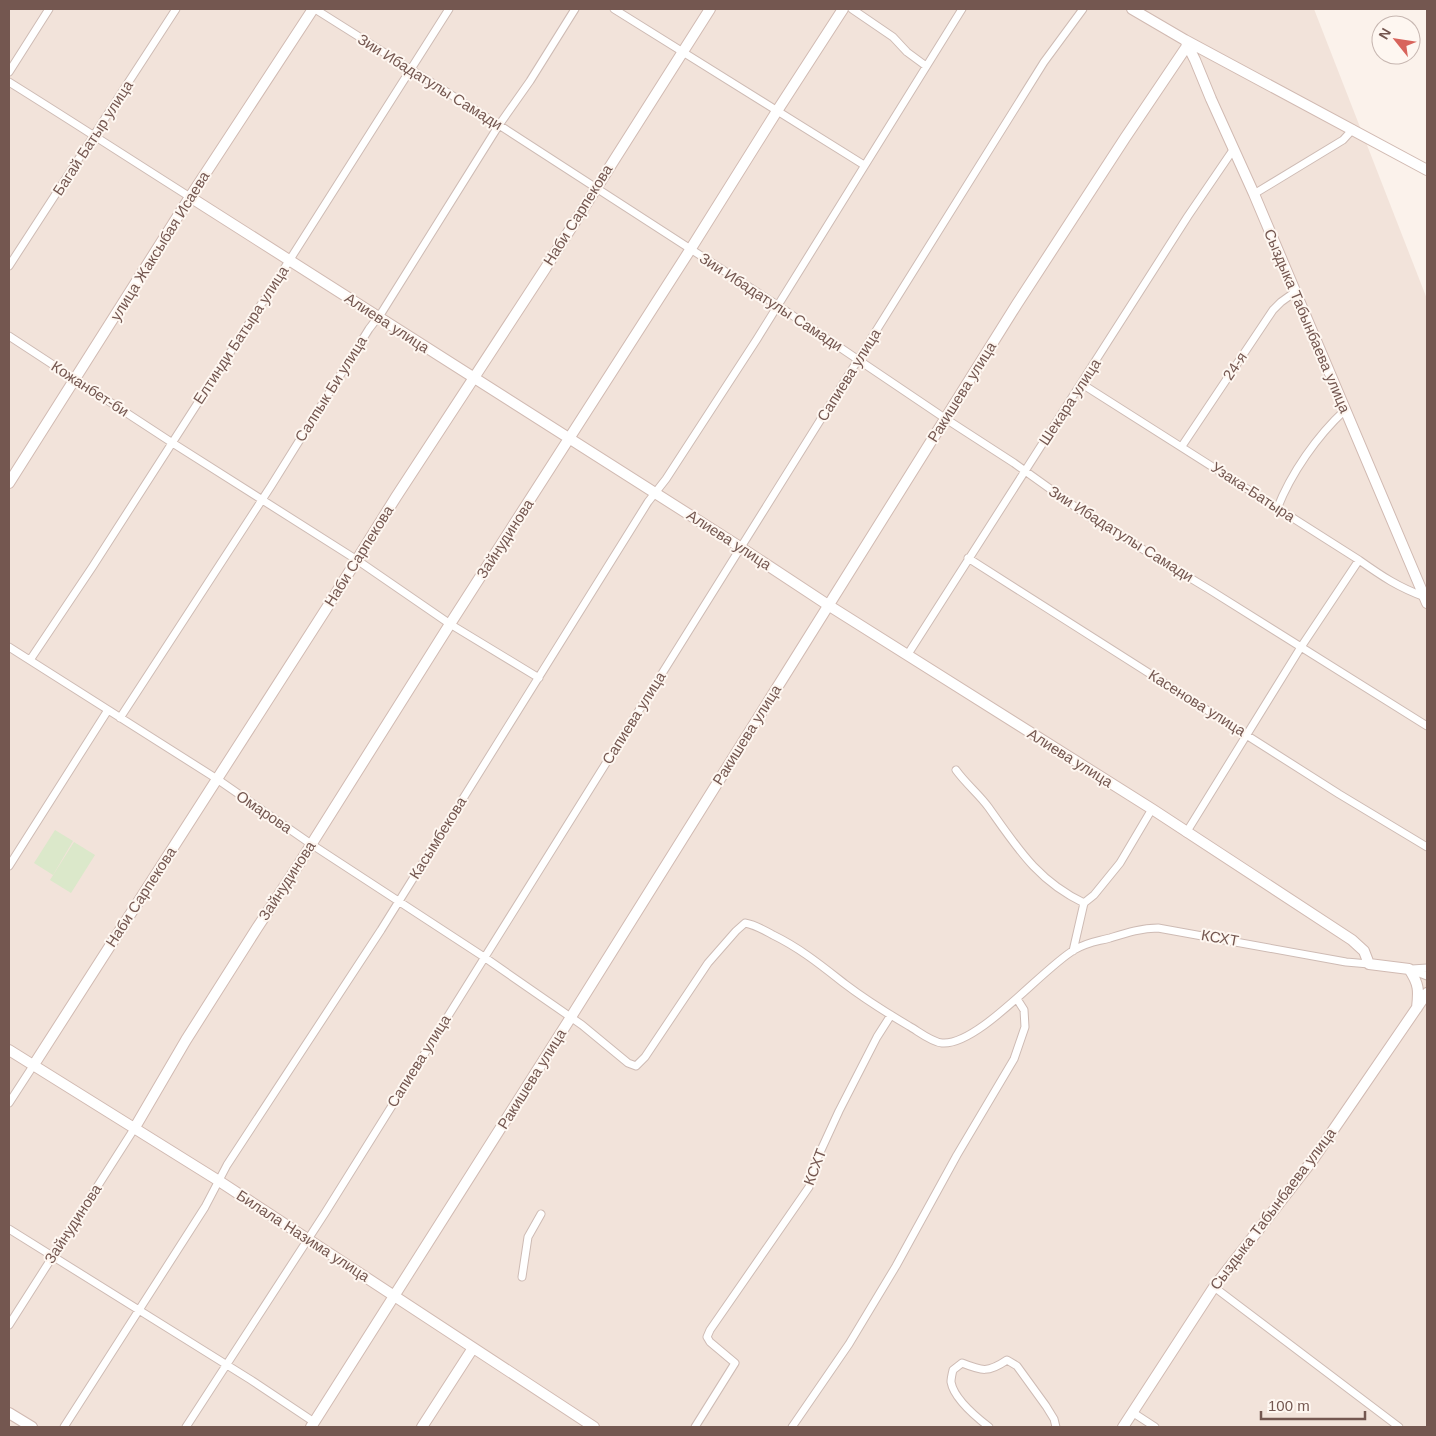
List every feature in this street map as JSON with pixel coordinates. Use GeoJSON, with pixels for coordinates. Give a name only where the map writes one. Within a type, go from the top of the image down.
{"type":"FeatureCollection","features":[{"type":"Feature","properties":{"kind":"street"},"geometry":{"type":"LineString","coordinates":[[9,72],[49,9]]}},
{"type":"Feature","properties":{"kind":"street","name":"Багай Батыр улица"},"geometry":{"type":"LineString","coordinates":[[9,266],[176,9]]}},
{"type":"Feature","properties":{"kind":"street","name":"Зии Ибадатулы Самади"},"geometry":{"type":"LineString","coordinates":[[314,9],[499,125],[777,305],[946,420],[1026,471],[1088,516],[1427,726]]}},
{"type":"Feature","properties":{"kind":"street","name":"улица Жаксыбая Исаева"},"geometry":{"type":"LineString","coordinates":[[9,483],[190,197],[314,9]]}},
{"type":"Feature","properties":{"kind":"street","name":"Елтинди Батыра улица"},"geometry":{"type":"LineString","coordinates":[[30,660],[93,566],[449,9]]}},
{"type":"Feature","properties":{"kind":"street","name":"Салпык Би улица"},"geometry":{"type":"LineString","coordinates":[[120,718],[575,9]]}},
{"type":"Feature","properties":{"kind":"street"},"geometry":{"type":"LineString","coordinates":[[614,9],[864,165]]}},
{"type":"Feature","properties":{"kind":"street","name":"Наби Сарпекова"},"geometry":{"type":"LineString","coordinates":[[9,1103],[710,9]]}},
{"type":"Feature","properties":{"kind":"street","name":"Зайнудинова"},"geometry":{"type":"LineString","coordinates":[[9,1325],[134,1129],[186,1040],[843,9]]}},
{"type":"Feature","properties":{"kind":"street"},"geometry":{"type":"LineString","coordinates":[[852,9],[893,37],[907,52],[926,66]]}},
{"type":"Feature","properties":{"kind":"street","name":"Касымбекова"},"geometry":{"type":"LineString","coordinates":[[64,1427],[205,1207],[227,1166],[398,901],[638,518],[757,339],[962,9]]}},
{"type":"Feature","properties":{"kind":"street","name":"Сапиева улица"},"geometry":{"type":"LineString","coordinates":[[186,1427],[307,1241],[1044,62],[1083,9]]}},
{"type":"Feature","properties":{"kind":"street"},"geometry":{"type":"LineString","coordinates":[[1132,9],[1186,43],[1353,129],[1427,170]]}},
{"type":"Feature","properties":{"kind":"street","name":"Сыздыка Табынбаева улица"},"geometry":{"type":"LineString","coordinates":[[1186,43],[1254,194],[1426,600]]}},
{"type":"Feature","properties":{"kind":"street","name":"Ракишева улица"},"geometry":{"type":"LineString","coordinates":[[312,1425],[571,1017],[828,605],[1081,205],[1186,43]]}},
{"type":"Feature","properties":{"kind":"street","name":"Алиева улица"},"geometry":{"type":"LineString","coordinates":[[9,82],[656,493],[828,605],[1152,809],[1352,940],[1364,951],[1369,964]]}},
{"type":"Feature","properties":{"kind":"street"},"geometry":{"type":"LineString","coordinates":[[1254,194],[1343,140],[1353,129]]}},
{"type":"Feature","properties":{"kind":"street","name":"Шекара улица"},"geometry":{"type":"LineString","coordinates":[[908,654],[1188,216],[1233,150]]}},
{"type":"Feature","properties":{"kind":"street","name":"24-я"},"geometry":{"type":"LineString","coordinates":[[1182,446],[1273,310],[1295,292]]}},
{"type":"Feature","properties":{"kind":"street","name":"Кожанбет-би"},"geometry":{"type":"LineString","coordinates":[[9,336],[261,500],[357,560],[450,624],[539,678]]}},
{"type":"Feature","properties":{"kind":"street","name":"Узака-Батыра"},"geometry":{"type":"LineString","coordinates":[[1082,384],[1182,446],[1402,589],[1426,600]]}},
{"type":"Feature","properties":{"kind":"street"},"geometry":{"type":"LineString","coordinates":[[1277,509],[1291,482],[1317,441],[1332,422],[1345,410]]}},
{"type":"Feature","properties":{"kind":"street","name":"Касенова улица"},"geometry":{"type":"LineString","coordinates":[[968,558],[1339,794],[1427,847]]}},
{"type":"Feature","properties":{"kind":"street"},"geometry":{"type":"LineString","coordinates":[[1186,833],[1301,647],[1359,560]]}},
{"type":"Feature","properties":{"kind":"street","name":"Омарова"},"geometry":{"type":"LineString","coordinates":[[9,647],[217,780],[484,957],[571,1017],[628,1063],[636,1066],[645,1056],[708,963],[736,931],[746,923],[753,924],[788,942],[811,957],[872,1004],[891,1015]]}},
{"type":"Feature","properties":{"kind":"street"},"geometry":{"type":"LineString","coordinates":[[9,866],[108,710]]}},
{"type":"Feature","properties":{"kind":"street"},"geometry":{"type":"LineString","coordinates":[[956,770],[965,783],[988,806],[998,823],[1032,866],[1052,885],[1084,903]]}},
{"type":"Feature","properties":{"kind":"street"},"geometry":{"type":"LineString","coordinates":[[1073,951],[1084,903],[1094,895],[1120,863],[1152,809]]}},
{"type":"Feature","properties":{"kind":"street","name":"КСХТ"},"geometry":{"type":"LineString","coordinates":[[695,1427],[735,1363],[710,1342],[707,1337],[710,1330],[809,1187],[816,1161],[835,1119],[877,1037],[891,1015],[931,1039],[942,1043],[961,1040],[1017,999],[1057,962],[1073,951],[1092,941],[1146,928],[1158,928],[1346,962],[1369,964]]}},
{"type":"Feature","properties":{"kind":"street"},"geometry":{"type":"LineString","coordinates":[[1369,964],[1409,969],[1427,968]]}},
{"type":"Feature","properties":{"kind":"street"},"geometry":{"type":"LineString","coordinates":[[1409,969],[1427,976]]}},
{"type":"Feature","properties":{"kind":"street"},"geometry":{"type":"LineString","coordinates":[[1409,969],[1415,978],[1419,991],[1417,1008]]}},
{"type":"Feature","properties":{"kind":"street","name":"Сыздыка Табынбаева улица"},"geometry":{"type":"LineString","coordinates":[[1123,1427],[1214,1287],[1312,1161],[1427,993]]}},
{"type":"Feature","properties":{"kind":"street"},"geometry":{"type":"LineString","coordinates":[[792,1427],[849,1344],[896,1266],[957,1155],[1014,1058],[1025,1027],[1024,1010],[1017,999]]}},
{"type":"Feature","properties":{"kind":"street","name":"Билала Назима улица"},"geometry":{"type":"LineString","coordinates":[[9,1050],[219,1182],[594,1427]]}},
{"type":"Feature","properties":{"kind":"street"},"geometry":{"type":"LineString","coordinates":[[522,1277],[528,1237],[541,1214]]}},
{"type":"Feature","properties":{"kind":"street"},"geometry":{"type":"LineString","coordinates":[[9,1229],[251,1380],[312,1425]]}},
{"type":"Feature","properties":{"kind":"street"},"geometry":{"type":"LineString","coordinates":[[1214,1287],[1399,1427]]}},
{"type":"Feature","properties":{"kind":"street"},"geometry":{"type":"LineString","coordinates":[[422,1427],[473,1348]]}},
{"type":"Feature","properties":{"kind":"street"},"geometry":{"type":"LineString","coordinates":[[989,1427],[975,1416],[954,1391],[951,1381],[953,1370],[962,1363],[987,1371],[1007,1360],[1017,1366],[1046,1406],[1054,1419],[1056,1427]]}},
{"type":"Feature","properties":{"kind":"street"},"geometry":{"type":"LineString","coordinates":[[1132,1412],[1155,1427]]}},
{"type":"Feature","properties":{"kind":"street"},"geometry":{"type":"LineString","coordinates":[[9,1413],[32,1427]]}},
{"type":"Feature","properties":{"kind":"shaded area"},"geometry":{"type":"Polygon","coordinates":[[[9,9],[1314,9],[1427,299],[1427,1427],[9,1427],[9,9]]]}},
{"type":"Feature","properties":{"kind":"green space"},"geometry":{"type":"Polygon","coordinates":[[[55,830],[73,841],[53,875],[34,863],[55,830]]]}},
{"type":"Feature","properties":{"kind":"green space"},"geometry":{"type":"Polygon","coordinates":[[[74,842],[95,855],[71,893],[50,880],[74,842]]]}}]}
